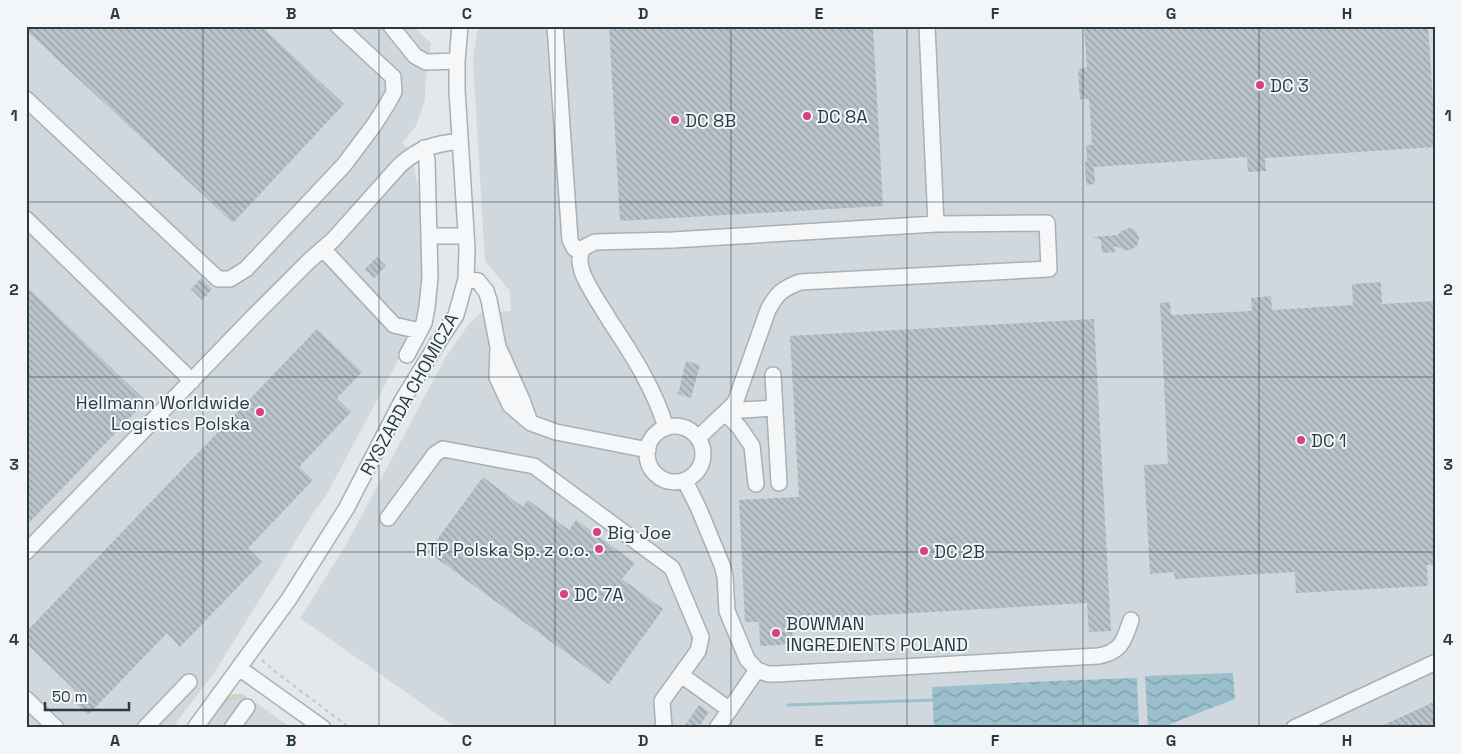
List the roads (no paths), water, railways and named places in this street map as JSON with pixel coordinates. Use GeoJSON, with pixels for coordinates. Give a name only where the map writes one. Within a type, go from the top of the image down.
{"type":"FeatureCollection","features":[{"type":"Feature","properties":{"kind":"street"},"geometry":{"type":"LineString","coordinates":[[26,99],[218,279],[230,279],[246,269],[344,165],[374,125],[394,92],[393,77],[338,26]]}},
{"type":"Feature","properties":{"kind":"street"},"geometry":{"type":"LineString","coordinates":[[391,26],[416,56],[426,62],[457,61]]}},
{"type":"Feature","properties":{"kind":"street","name":"RYSZARDA CHOMICZA"},"geometry":{"type":"LineString","coordinates":[[195,728],[289,599],[346,509],[402,401],[456,315],[466,280],[466,236],[457,61],[460,26]]}},
{"type":"Feature","properties":{"kind":"street"},"geometry":{"type":"LineString","coordinates":[[555,26],[570,240],[574,248],[581,253]]}},
{"type":"Feature","properties":{"kind":"street"},"geometry":{"type":"LineString","coordinates":[[927,26],[936,224]]}},
{"type":"Feature","properties":{"kind":"street"},"geometry":{"type":"LineString","coordinates":[[26,552],[252,318],[334,240],[410,156],[424,148],[460,141]]}},
{"type":"Feature","properties":{"kind":"street"},"geometry":{"type":"LineString","coordinates":[[407,355],[424,323],[430,278],[427,160],[424,148]]}},
{"type":"Feature","properties":{"kind":"street"},"geometry":{"type":"LineString","coordinates":[[26,219],[192,381]]}},
{"type":"Feature","properties":{"kind":"street"},"geometry":{"type":"LineString","coordinates":[[666,428],[655,399],[582,272],[580,259],[583,248],[595,242],[673,240],[936,224],[1047,223],[1049,269],[800,282],[785,288],[776,296],[768,310],[735,403],[698,438]]}},
{"type":"Feature","properties":{"kind":"street"},"geometry":{"type":"LineString","coordinates":[[429,236],[466,236]]}},
{"type":"Feature","properties":{"kind":"street"},"geometry":{"type":"LineString","coordinates":[[323,249],[394,325],[420,331]]}},
{"type":"Feature","properties":{"kind":"street"},"geometry":{"type":"LineString","coordinates":[[466,280],[478,281],[486,291],[498,347],[531,423],[556,432],[648,450]]}},
{"type":"Feature","properties":{"kind":"street"},"geometry":{"type":"LineString","coordinates":[[773,375],[779,483]]}},
{"type":"Feature","properties":{"kind":"street"},"geometry":{"type":"LineString","coordinates":[[726,413],[775,408]]}},
{"type":"Feature","properties":{"kind":"street"},"geometry":{"type":"LineString","coordinates":[[726,413],[739,427],[752,446],[756,484]]}},
{"type":"Feature","properties":{"kind":"street"},"geometry":{"type":"LineString","coordinates":[[674,426],[683,427],[691,431],[698,438],[702,446],[703,455],[697,472],[685,481],[672,482],[655,474],[650,466],[648,450],[651,440],[657,433],[674,426]]}},
{"type":"Feature","properties":{"kind":"street"},"geometry":{"type":"LineString","coordinates":[[388,518],[435,454],[444,449],[534,466],[672,568],[701,637],[698,651],[662,701],[664,728]]}},
{"type":"Feature","properties":{"kind":"street"},"geometry":{"type":"LineString","coordinates":[[685,481],[722,565],[725,576],[727,611],[747,659],[757,670],[768,674],[1106,655],[1117,650],[1122,644],[1131,620]]}},
{"type":"Feature","properties":{"kind":"street"},"geometry":{"type":"LineString","coordinates":[[1294,728],[1436,662]]}},
{"type":"Feature","properties":{"kind":"street"},"geometry":{"type":"LineString","coordinates":[[239,668],[323,728]]}},
{"type":"Feature","properties":{"kind":"street"},"geometry":{"type":"LineString","coordinates":[[717,728],[757,670]]}},
{"type":"Feature","properties":{"kind":"street"},"geometry":{"type":"LineString","coordinates":[[681,675],[730,710]]}},
{"type":"Feature","properties":{"kind":"street"},"geometry":{"type":"LineString","coordinates":[[145,728],[189,682]]}},
{"type":"Feature","properties":{"kind":"street"},"geometry":{"type":"LineString","coordinates":[[26,699],[56,728]]}},
{"type":"Feature","properties":{"kind":"street"},"geometry":{"type":"LineString","coordinates":[[232,728],[247,707]]}},
{"type":"Feature","properties":{"kind":"water"},"geometry":{"type":"Polygon","coordinates":[[[1233,673],[1235,699],[1160,728],[1148,728],[1145,676],[1233,673]]]}},
{"type":"Feature","properties":{"kind":"water"},"geometry":{"type":"Polygon","coordinates":[[[1137,678],[1139,728],[934,728],[932,687],[1137,678]]]}},
{"type":"Feature","properties":{"kind":"waterway"},"geometry":{"type":"LineString","coordinates":[[788,705],[933,700]]}},
{"type":"Feature","properties":{"kind":"place","name":"DC 3"},"geometry":{"type":"Point","coordinates":[1260,85]}},
{"type":"Feature","properties":{"kind":"place","name":"DC 8A"},"geometry":{"type":"Point","coordinates":[807,116]}},
{"type":"Feature","properties":{"kind":"place","name":"DC 8B"},"geometry":{"type":"Point","coordinates":[675,120]}},
{"type":"Feature","properties":{"kind":"place","name":"Hellmann Worldwide Logistics Polska"},"geometry":{"type":"Point","coordinates":[260,412]}},
{"type":"Feature","properties":{"kind":"place","name":"DC 1"},"geometry":{"type":"Point","coordinates":[1301,440]}},
{"type":"Feature","properties":{"kind":"place","name":"Big Joe"},"geometry":{"type":"Point","coordinates":[597,532]}},
{"type":"Feature","properties":{"kind":"place","name":"RTP Polska Sp. z o.o."},"geometry":{"type":"Point","coordinates":[599,549]}},
{"type":"Feature","properties":{"kind":"place","name":"DC 2B"},"geometry":{"type":"Point","coordinates":[924,551]}},
{"type":"Feature","properties":{"kind":"place","name":"DC 7A"},"geometry":{"type":"Point","coordinates":[564,594]}},
{"type":"Feature","properties":{"kind":"place","name":"BOWMAN INGREDIENTS POLAND"},"geometry":{"type":"Point","coordinates":[776,633]}}]}
